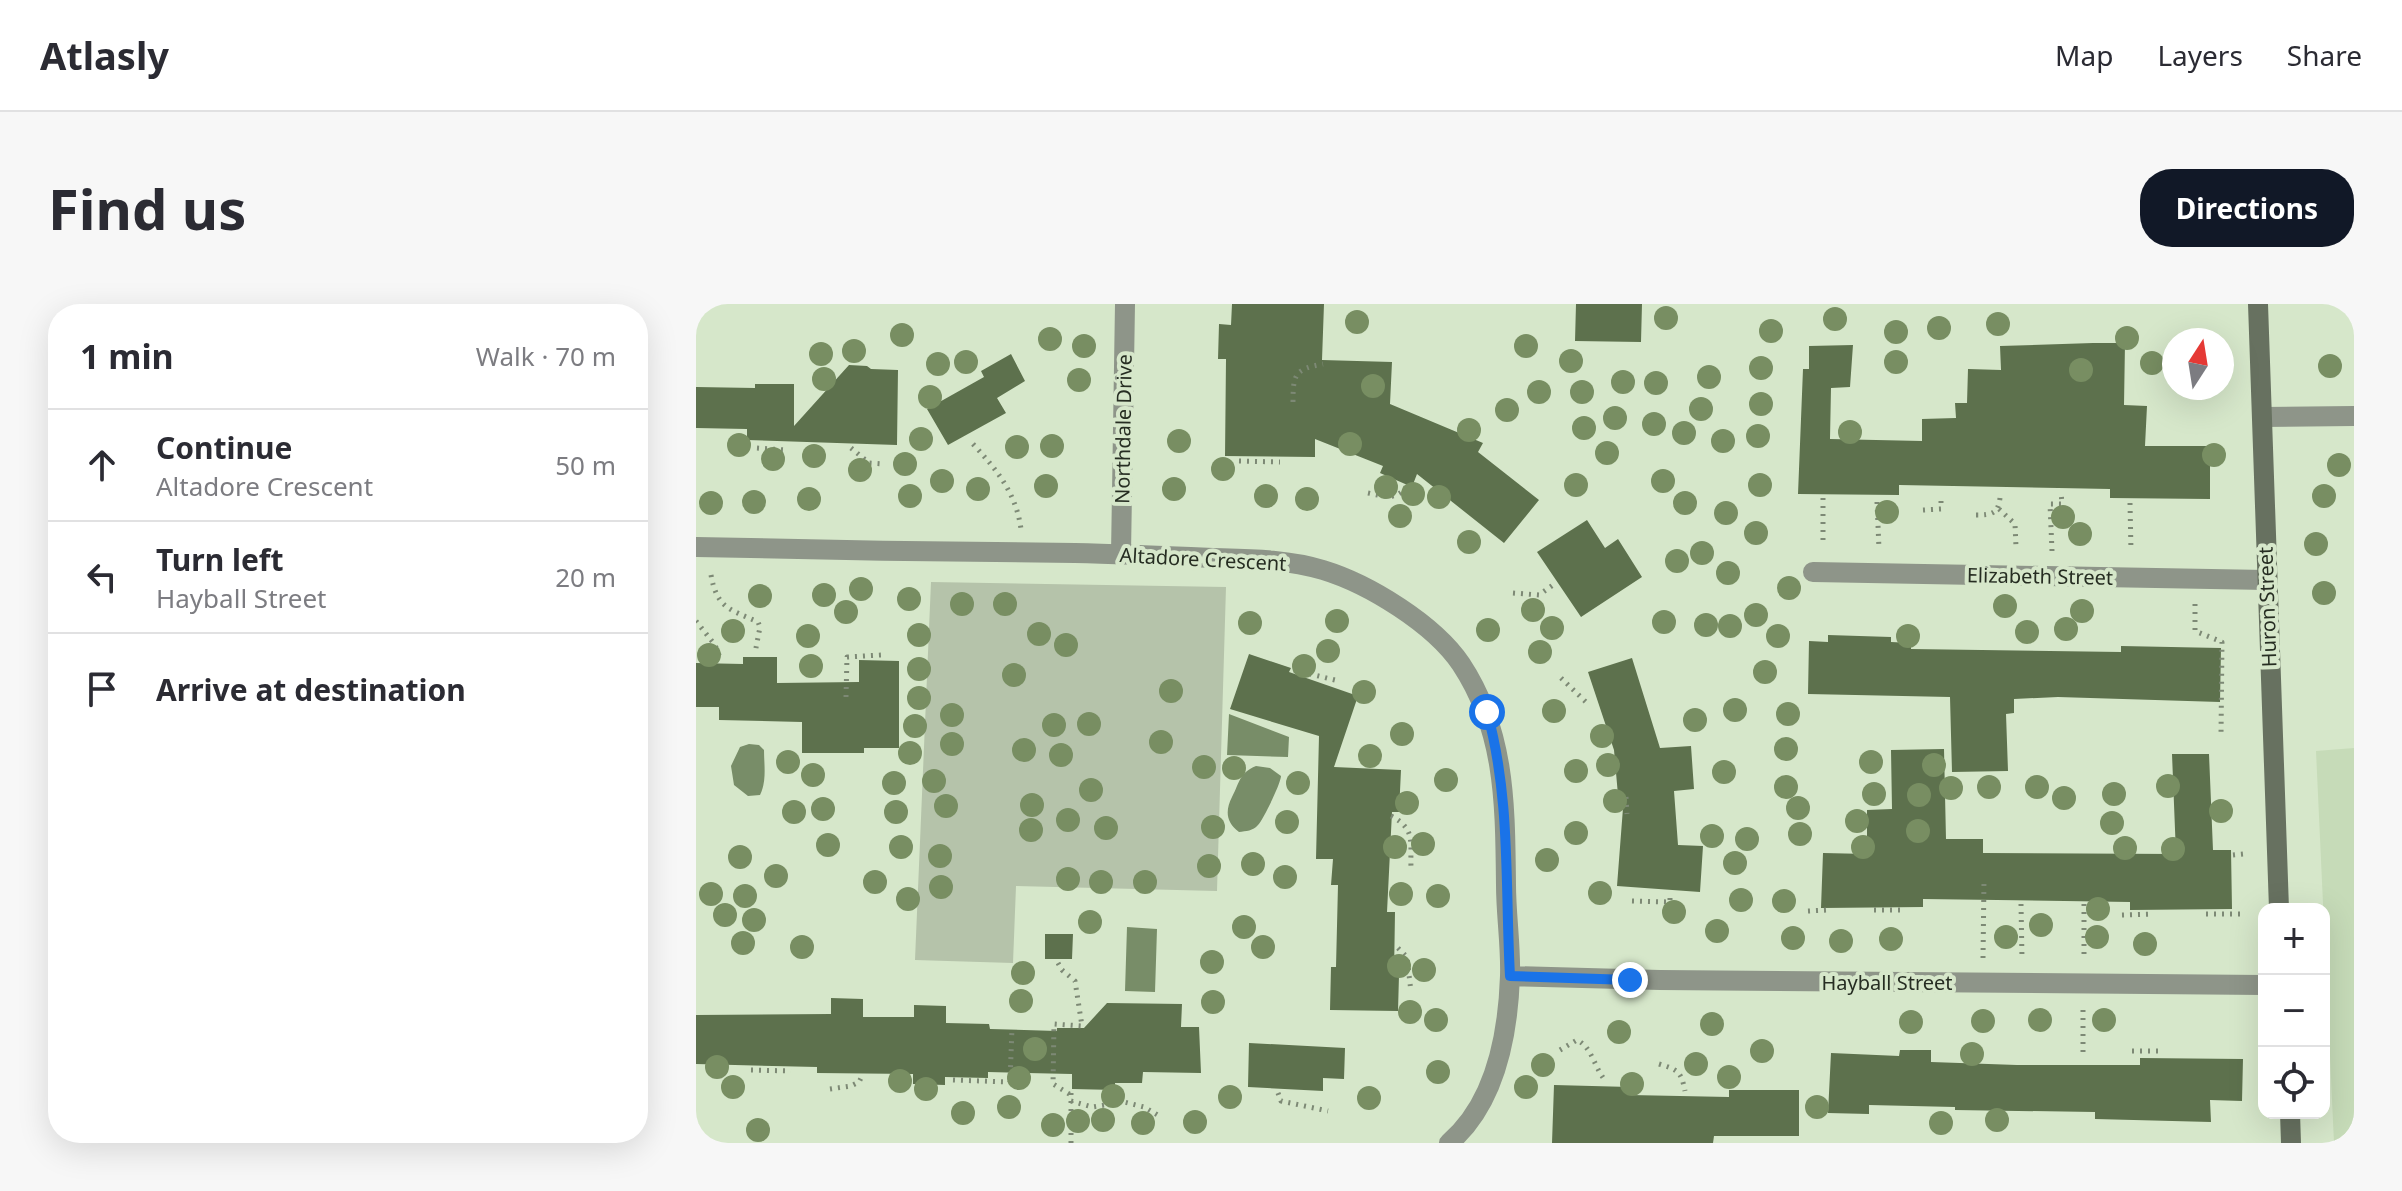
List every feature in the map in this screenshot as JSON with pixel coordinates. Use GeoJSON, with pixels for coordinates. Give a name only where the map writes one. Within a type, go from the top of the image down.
{"type":"FeatureCollection","features":[{"type":"Feature","properties":{"kind":"main road","name":"Huron Street"},"geometry":{"type":"LineString","coordinates":[[2258,304],[2279,903]]}},
{"type":"Feature","properties":{"kind":"main road"},"geometry":{"type":"LineString","coordinates":[[2290,1119],[2291,1143]]}},
{"type":"Feature","properties":{"kind":"street","name":"Northdale Drive"},"geometry":{"type":"LineString","coordinates":[[1121,554],[1125,304]]}},
{"type":"Feature","properties":{"kind":"street"},"geometry":{"type":"LineString","coordinates":[[2262,417],[2354,416]]}},
{"type":"Feature","properties":{"kind":"street","name":"Altadore Crescent"},"geometry":{"type":"LineString","coordinates":[[696,547],[1121,554],[1284,562],[1347,578],[1398,606],[1425,627],[1459,661],[1484,703],[1497,748],[1506,816],[1510,976],[1501,1047],[1492,1082],[1469,1123],[1449,1143]]}},
{"type":"Feature","properties":{"kind":"street","name":"Elizabeth Street"},"geometry":{"type":"LineString","coordinates":[[1813,572],[2266,580]]}},
{"type":"Feature","properties":{"kind":"street","name":"Hayball Street"},"geometry":{"type":"LineString","coordinates":[[1510,976],[2258,985]]}},
{"type":"Feature","properties":{"kind":"path"},"geometry":{"type":"LineString","coordinates":[[1293,402],[1293,380],[1298,372],[1323,364]]}},
{"type":"Feature","properties":{"kind":"path"},"geometry":{"type":"LineString","coordinates":[[973,444],[1006,484],[1019,516],[1021,530]]}},
{"type":"Feature","properties":{"kind":"path"},"geometry":{"type":"LineString","coordinates":[[757,448],[785,450]]}},
{"type":"Feature","properties":{"kind":"path"},"geometry":{"type":"LineString","coordinates":[[851,448],[869,463],[884,464]]}},
{"type":"Feature","properties":{"kind":"path"},"geometry":{"type":"LineString","coordinates":[[1239,461],[1280,462]]}},
{"type":"Feature","properties":{"kind":"path"},"geometry":{"type":"LineString","coordinates":[[1368,493],[1391,497],[1401,494],[1406,487]]}},
{"type":"Feature","properties":{"kind":"path"},"geometry":{"type":"LineString","coordinates":[[2052,551],[2050,504],[2062,504],[2061,492]]}},
{"type":"Feature","properties":{"kind":"path"},"geometry":{"type":"LineString","coordinates":[[1923,510],[1941,509],[1941,497]]}},
{"type":"Feature","properties":{"kind":"path"},"geometry":{"type":"LineString","coordinates":[[1823,498],[1823,548]]}},
{"type":"Feature","properties":{"kind":"path"},"geometry":{"type":"LineString","coordinates":[[1999,509],[2000,498]]}},
{"type":"Feature","properties":{"kind":"path"},"geometry":{"type":"LineString","coordinates":[[1877,502],[1879,549]]}},
{"type":"Feature","properties":{"kind":"path"},"geometry":{"type":"LineString","coordinates":[[2130,503],[2131,551]]}},
{"type":"Feature","properties":{"kind":"path"},"geometry":{"type":"LineString","coordinates":[[1976,515],[1989,515],[1999,509]]}},
{"type":"Feature","properties":{"kind":"path"},"geometry":{"type":"LineString","coordinates":[[1999,509],[2015,524],[2016,547]]}},
{"type":"Feature","properties":{"kind":"path"},"geometry":{"type":"LineString","coordinates":[[711,574],[714,592],[720,603],[758,622],[760,627],[755,653]]}},
{"type":"Feature","properties":{"kind":"path"},"geometry":{"type":"LineString","coordinates":[[1513,593],[1539,595],[1553,585]]}},
{"type":"Feature","properties":{"kind":"path"},"geometry":{"type":"LineString","coordinates":[[2195,599],[2195,631],[2222,642],[2221,735]]}},
{"type":"Feature","properties":{"kind":"path"},"geometry":{"type":"LineString","coordinates":[[696,621],[715,645],[721,660]]}},
{"type":"Feature","properties":{"kind":"path"},"geometry":{"type":"LineString","coordinates":[[846,697],[847,657],[881,655]]}},
{"type":"Feature","properties":{"kind":"path"},"geometry":{"type":"LineString","coordinates":[[1294,670],[1339,681]]}},
{"type":"Feature","properties":{"kind":"path"},"geometry":{"type":"LineString","coordinates":[[1561,678],[1588,704]]}},
{"type":"Feature","properties":{"kind":"path"},"geometry":{"type":"LineString","coordinates":[[1626,797],[1627,814]]}},
{"type":"Feature","properties":{"kind":"path"},"geometry":{"type":"LineString","coordinates":[[1391,816],[1405,823],[1410,834],[1411,867]]}},
{"type":"Feature","properties":{"kind":"path"},"geometry":{"type":"LineString","coordinates":[[2233,855],[2243,854]]}},
{"type":"Feature","properties":{"kind":"path"},"geometry":{"type":"LineString","coordinates":[[1983,958],[1984,880]]}},
{"type":"Feature","properties":{"kind":"path"},"geometry":{"type":"LineString","coordinates":[[1632,901],[1670,902],[1670,894]]}},
{"type":"Feature","properties":{"kind":"path"},"geometry":{"type":"LineString","coordinates":[[2021,904],[2022,959]]}},
{"type":"Feature","properties":{"kind":"path"},"geometry":{"type":"LineString","coordinates":[[2084,904],[2084,959]]}},
{"type":"Feature","properties":{"kind":"path"},"geometry":{"type":"LineString","coordinates":[[1808,911],[1827,910]]}},
{"type":"Feature","properties":{"kind":"path"},"geometry":{"type":"LineString","coordinates":[[1874,910],[1905,910]]}},
{"type":"Feature","properties":{"kind":"path"},"geometry":{"type":"LineString","coordinates":[[2122,915],[2153,914]]}},
{"type":"Feature","properties":{"kind":"path"},"geometry":{"type":"LineString","coordinates":[[2206,914],[2246,914]]}},
{"type":"Feature","properties":{"kind":"path"},"geometry":{"type":"LineString","coordinates":[[1398,948],[1407,957],[1411,992]]}},
{"type":"Feature","properties":{"kind":"path"},"geometry":{"type":"LineString","coordinates":[[1058,963],[1075,981],[1082,1026],[1054,1024],[1053,1084],[1092,1107],[1124,1102],[1144,1107],[1161,1117]]}},
{"type":"Feature","properties":{"kind":"path"},"geometry":{"type":"LineString","coordinates":[[2083,1007],[2083,1057]]}},
{"type":"Feature","properties":{"kind":"path"},"geometry":{"type":"LineString","coordinates":[[953,1080],[1010,1082],[1012,1028]]}},
{"type":"Feature","properties":{"kind":"path"},"geometry":{"type":"LineString","coordinates":[[1560,1050],[1577,1040],[1584,1043],[1605,1080]]}},
{"type":"Feature","properties":{"kind":"path"},"geometry":{"type":"LineString","coordinates":[[2132,1051],[2161,1051]]}},
{"type":"Feature","properties":{"kind":"path"},"geometry":{"type":"LineString","coordinates":[[1659,1064],[1676,1069],[1685,1091]]}},
{"type":"Feature","properties":{"kind":"path"},"geometry":{"type":"LineString","coordinates":[[751,1070],[791,1071]]}},
{"type":"Feature","properties":{"kind":"path"},"geometry":{"type":"LineString","coordinates":[[830,1089],[851,1086],[859,1082],[862,1076]]}},
{"type":"Feature","properties":{"kind":"path"},"geometry":{"type":"LineString","coordinates":[[1278,1093],[1281,1101],[1328,1111]]}},
{"type":"Feature","properties":{"kind":"path"},"geometry":{"type":"LineString","coordinates":[[1071,1096],[1071,1143]]}},
{"type":"Feature","properties":{"kind":"shaded area"},"geometry":{"type":"Polygon","coordinates":[[[931,582],[1226,587],[1217,891],[1016,886],[1013,963],[915,960],[931,582]]]}},
{"type":"Feature","properties":{"kind":"shaded area"},"geometry":{"type":"Polygon","coordinates":[[[1229,714],[1289,737],[1288,757],[1227,755],[1229,714]]]}},
{"type":"Feature","properties":{"kind":"shaded area"},"geometry":{"type":"Polygon","coordinates":[[[759,745],[764,750],[764,779],[760,795],[748,796],[734,785],[731,766],[740,747],[759,745]]]}},
{"type":"Feature","properties":{"kind":"shaded area"},"geometry":{"type":"Polygon","coordinates":[[[2354,748],[2354,1143],[2334,1143],[2330,1056],[2330,903],[2323,903],[2316,751],[2354,748]]]}},
{"type":"Feature","properties":{"kind":"shaded area"},"geometry":{"type":"Polygon","coordinates":[[[1256,766],[1270,768],[1281,776],[1280,780],[1258,825],[1252,830],[1239,832],[1229,820],[1228,807],[1241,778],[1256,766]]]}},
{"type":"Feature","properties":{"kind":"shaded area"},"geometry":{"type":"Polygon","coordinates":[[[1127,927],[1157,929],[1155,992],[1125,991],[1127,927]]]}},
{"type":"Feature","properties":{"kind":"building"},"geometry":{"type":"Polygon","coordinates":[[[1232,304],[1324,304],[1322,360],[1392,362],[1390,404],[1483,443],[1478,452],[1539,500],[1504,543],[1417,474],[1412,487],[1380,473],[1383,466],[1315,439],[1315,457],[1225,456],[1226,359],[1218,359],[1219,324],[1231,325],[1232,304]]]}},
{"type":"Feature","properties":{"kind":"building"},"geometry":{"type":"Polygon","coordinates":[[[1576,304],[1642,304],[1641,342],[1575,341],[1576,304]]]}},
{"type":"Feature","properties":{"kind":"building"},"geometry":{"type":"Polygon","coordinates":[[[2125,343],[2124,405],[2147,406],[2145,446],[2210,446],[2210,499],[2110,498],[2110,489],[1899,485],[1899,495],[1798,494],[1803,369],[1809,369],[1809,346],[1853,345],[1850,387],[1831,388],[1830,439],[1922,441],[1922,419],[1956,418],[1955,403],[1967,403],[1968,369],[2001,370],[2000,346],[2125,343]]]}},
{"type":"Feature","properties":{"kind":"building"},"geometry":{"type":"Polygon","coordinates":[[[1011,354],[1025,381],[997,398],[1006,413],[948,445],[927,409],[984,377],[981,371],[1011,354]]]}},
{"type":"Feature","properties":{"kind":"building"},"geometry":{"type":"Polygon","coordinates":[[[849,365],[898,370],[897,445],[747,440],[747,429],[696,428],[696,387],[755,388],[755,384],[794,384],[794,426],[849,365]]]}},
{"type":"Feature","properties":{"kind":"building"},"geometry":{"type":"Polygon","coordinates":[[[1587,520],[1605,548],[1618,539],[1642,577],[1581,617],[1537,552],[1587,520]]]}},
{"type":"Feature","properties":{"kind":"building"},"geometry":{"type":"Polygon","coordinates":[[[1828,635],[1891,637],[1891,642],[1911,643],[1911,649],[2121,652],[2121,646],[2221,648],[2220,702],[2058,697],[2014,699],[2014,713],[2006,714],[2008,771],[1952,772],[1950,697],[1808,694],[1809,641],[1828,642],[1828,635]]]}},
{"type":"Feature","properties":{"kind":"building"},"geometry":{"type":"Polygon","coordinates":[[[1249,654],[1291,668],[1289,672],[1358,696],[1334,767],[1401,770],[1399,812],[1392,812],[1387,912],[1395,912],[1394,975],[1399,975],[1398,1011],[1330,1010],[1331,967],[1336,967],[1338,885],[1331,885],[1333,859],[1316,859],[1319,736],[1230,709],[1249,654]]]}},
{"type":"Feature","properties":{"kind":"building"},"geometry":{"type":"Polygon","coordinates":[[[743,657],[777,657],[777,683],[859,682],[859,660],[899,661],[899,748],[864,748],[864,753],[802,753],[802,722],[719,720],[719,707],[696,707],[696,663],[743,664],[743,657]]]}},
{"type":"Feature","properties":{"kind":"building"},"geometry":{"type":"Polygon","coordinates":[[[1632,658],[1660,748],[1691,746],[1694,789],[1674,791],[1678,845],[1703,846],[1700,892],[1617,886],[1624,795],[1618,795],[1614,750],[1588,672],[1632,658]]]}},
{"type":"Feature","properties":{"kind":"building"},"geometry":{"type":"Polygon","coordinates":[[[1944,749],[1946,839],[1983,839],[1983,853],[2176,854],[2172,754],[2209,754],[2213,850],[2231,850],[2232,909],[2130,910],[2130,902],[1923,899],[1923,907],[1821,908],[1823,853],[1867,854],[1867,810],[1892,809],[1891,750],[1944,749]]]}},
{"type":"Feature","properties":{"kind":"building"},"geometry":{"type":"Polygon","coordinates":[[[1045,934],[1073,934],[1072,959],[1045,959],[1045,934]]]}},
{"type":"Feature","properties":{"kind":"building"},"geometry":{"type":"Polygon","coordinates":[[[831,998],[863,999],[863,1017],[914,1017],[914,1005],[946,1006],[946,1023],[989,1024],[990,1029],[1057,1031],[1057,1028],[1084,1028],[1107,1003],[1182,1004],[1181,1027],[1199,1027],[1201,1073],[1143,1072],[1142,1083],[1115,1083],[1115,1090],[1072,1089],[1072,1074],[988,1072],[988,1078],[945,1077],[945,1085],[913,1084],[913,1074],[817,1073],[817,1067],[696,1064],[696,1015],[831,1014],[831,998]]]}},
{"type":"Feature","properties":{"kind":"building"},"geometry":{"type":"Polygon","coordinates":[[[1249,1043],[1345,1048],[1344,1079],[1323,1078],[1323,1091],[1248,1087],[1249,1043]]]}},
{"type":"Feature","properties":{"kind":"building"},"geometry":{"type":"Polygon","coordinates":[[[1900,1050],[1931,1050],[1931,1062],[2017,1065],[2140,1065],[2140,1058],[2243,1059],[2242,1101],[2210,1100],[2211,1122],[2095,1119],[2095,1112],[1955,1110],[1955,1107],[1869,1105],[1869,1114],[1828,1113],[1831,1053],[1899,1056],[1900,1050]]]}},
{"type":"Feature","properties":{"kind":"building"},"geometry":{"type":"Polygon","coordinates":[[[1554,1085],[1630,1087],[1630,1095],[1729,1097],[1729,1090],[1799,1090],[1799,1136],[1714,1136],[1713,1143],[1552,1143],[1554,1085]]]}},
{"type":"Feature","properties":{"kind":"route"},"geometry":{"type":"LineString","coordinates":[[1487,712],[1497,748],[1506,816],[1510,976],[1630,980]]}}]}
